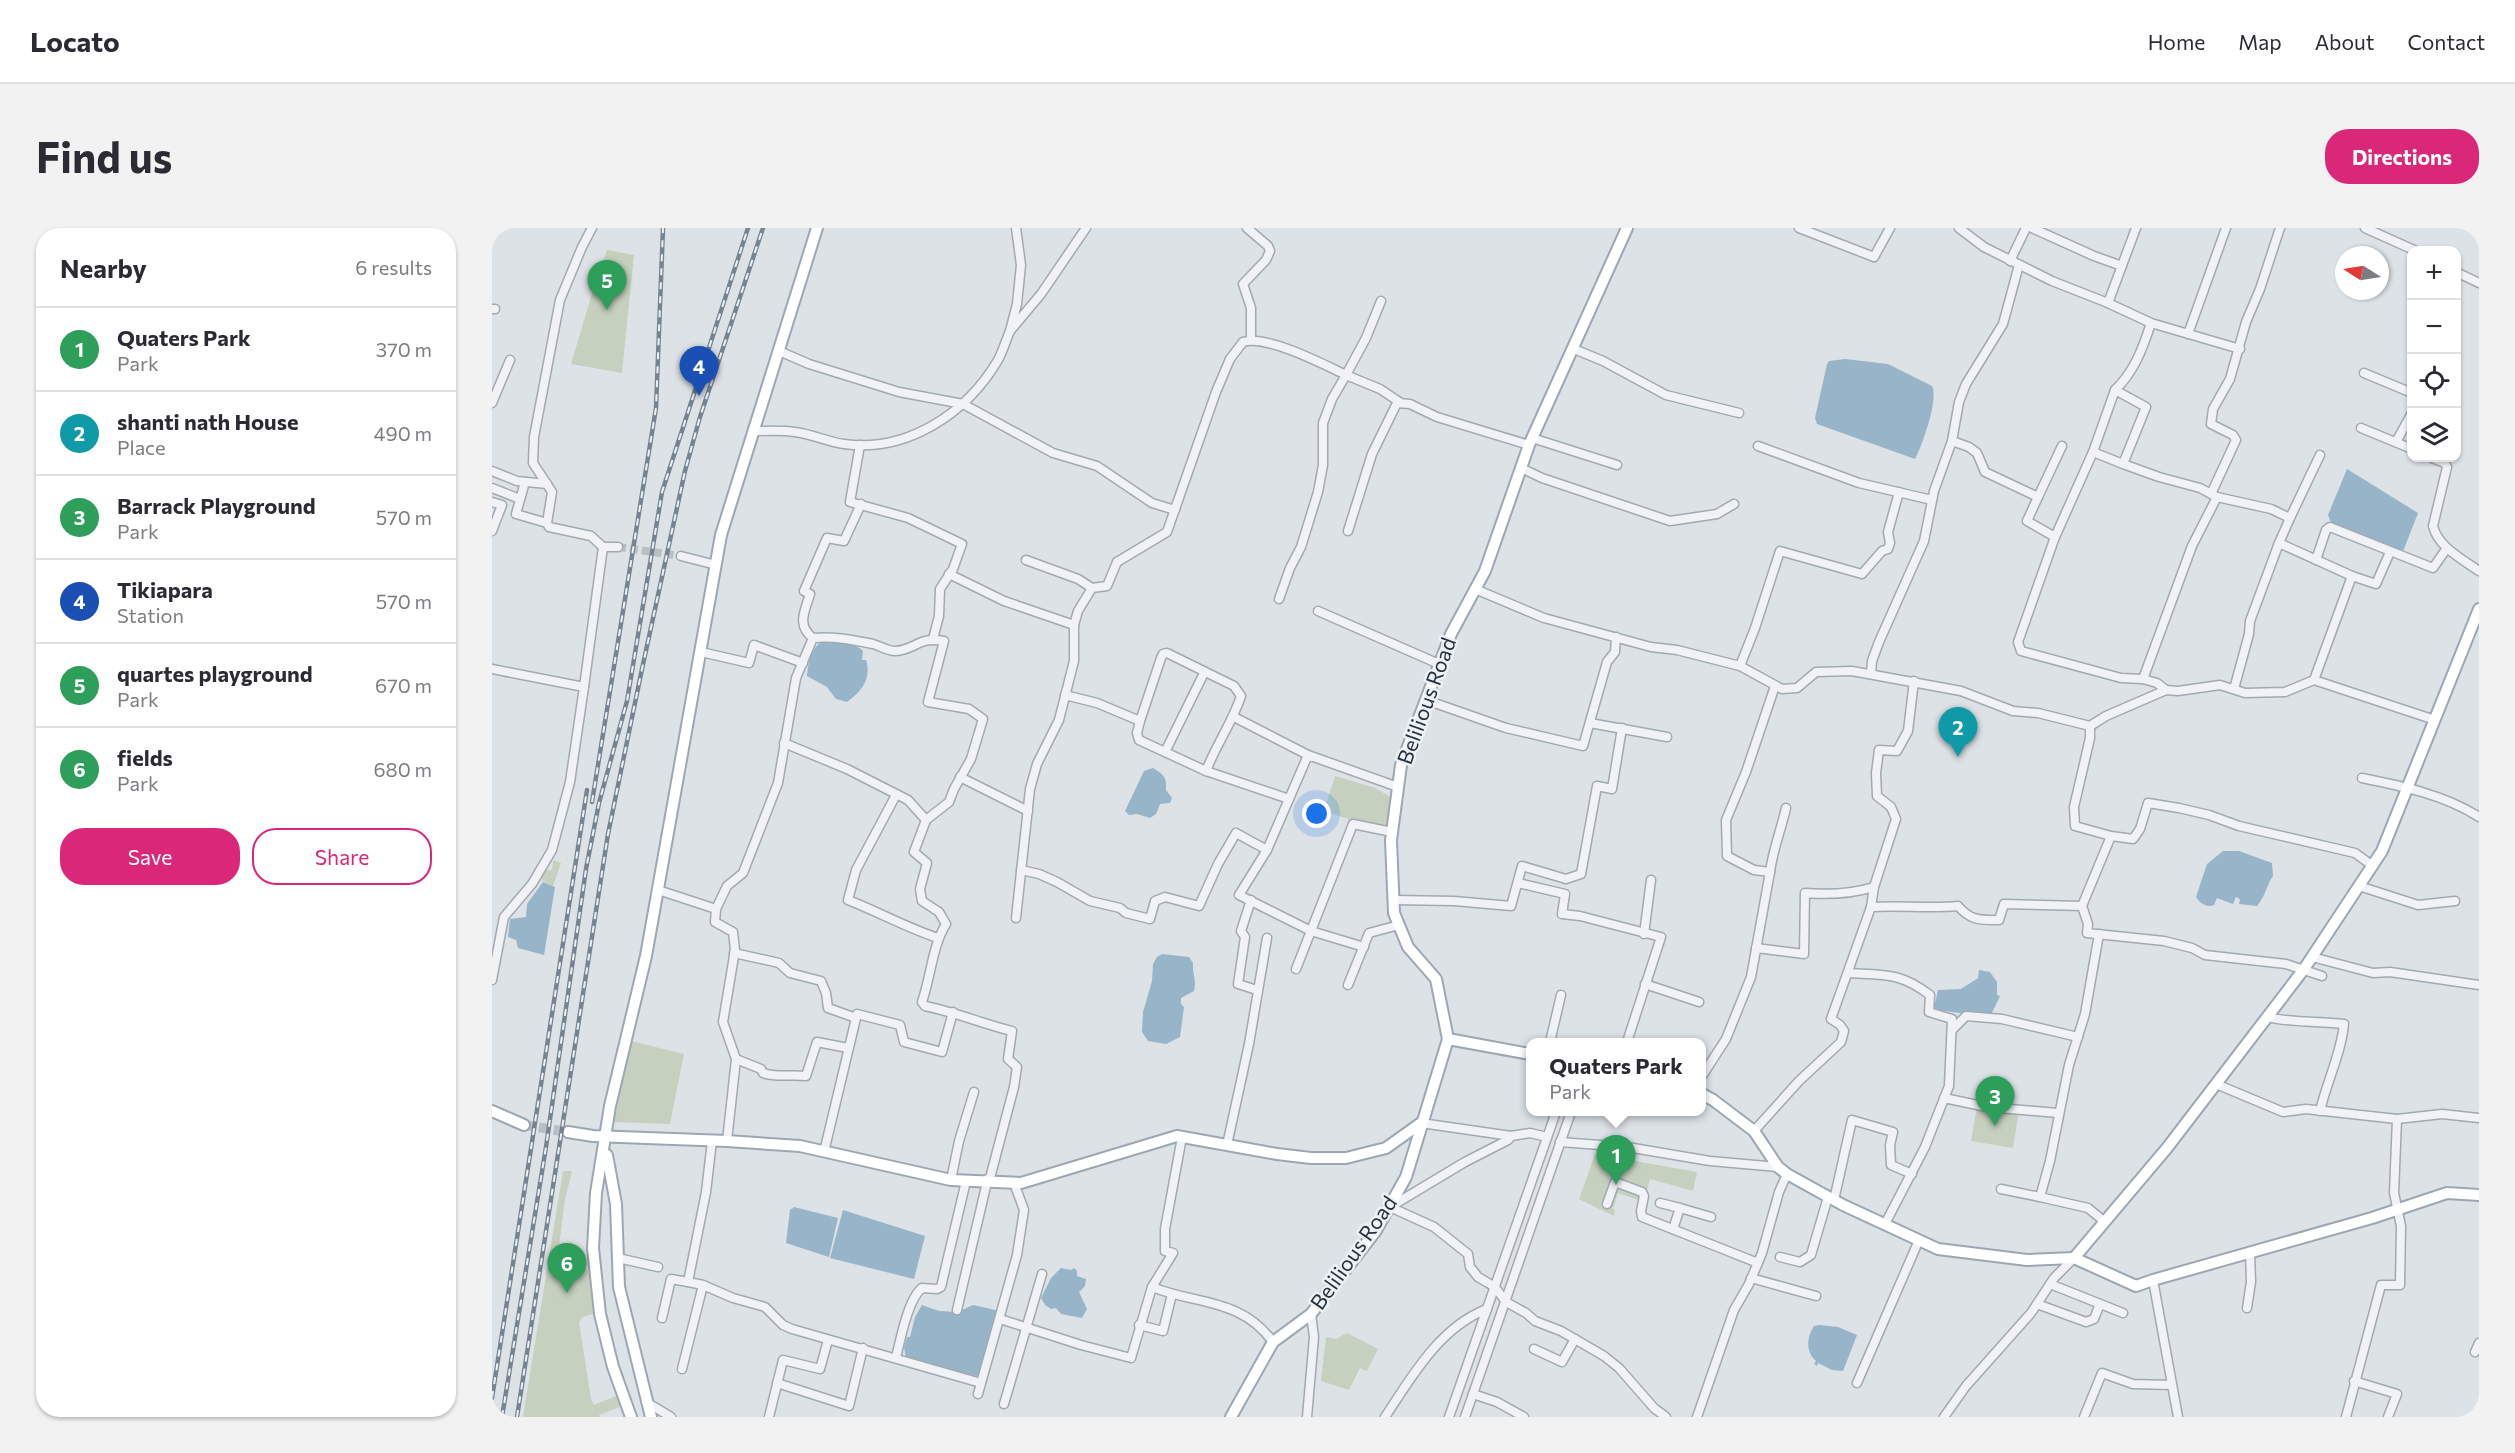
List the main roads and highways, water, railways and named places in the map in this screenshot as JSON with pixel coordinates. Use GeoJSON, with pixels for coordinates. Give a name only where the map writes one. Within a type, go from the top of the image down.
{"type":"FeatureCollection","features":[{"type":"Feature","properties":{"kind":"main road"},"geometry":{"type":"LineString","coordinates":[[631,1417],[613,1367],[600,1314],[593,1248],[596,1202],[610,1106],[646,956],[721,535],[818,228]]}},
{"type":"Feature","properties":{"kind":"main road","name":"Belilious Road"},"geometry":{"type":"LineString","coordinates":[[1231,1417],[1273,1342],[1311,1314],[1375,1232],[1406,1177],[1448,1039],[1436,979],[1408,947],[1394,913],[1392,832],[1401,765],[1451,634],[1485,571],[1531,441],[1627,228]]}},
{"type":"Feature","properties":{"kind":"main road"},"geometry":{"type":"LineString","coordinates":[[2074,1258],[2167,1148],[2304,969],[2373,866],[2382,851],[2408,788],[2479,609]]}},
{"type":"Feature","properties":{"kind":"main road"},"geometry":{"type":"LineString","coordinates":[[1448,1039],[1526,1053]]}},
{"type":"Feature","properties":{"kind":"main road"},"geometry":{"type":"LineString","coordinates":[[1706,1096],[1754,1131],[1782,1171],[1831,1199],[1938,1249],[2027,1260],[2074,1258],[2136,1286],[2397,1210],[2447,1193],[2479,1195]]}},
{"type":"Feature","properties":{"kind":"main road"},"geometry":{"type":"LineString","coordinates":[[492,1111],[524,1125]]}},
{"type":"Feature","properties":{"kind":"main road"},"geometry":{"type":"LineString","coordinates":[[568,1132],[606,1141],[712,1140],[800,1146],[951,1180],[1021,1183],[1177,1136],[1311,1158],[1346,1158],[1386,1148],[1421,1123]]}},
{"type":"Feature","properties":{"kind":"main road"},"geometry":{"type":"LineString","coordinates":[[606,1141],[616,1204],[619,1287],[651,1417]]}},
{"type":"Feature","properties":{"kind":"water"},"geometry":{"type":"Polygon","coordinates":[[[1845,359],[1888,364],[1932,386],[1934,392],[1932,411],[1915,459],[1817,424],[1815,418],[1827,364],[1829,361],[1845,359]]]}},
{"type":"Feature","properties":{"kind":"water"},"geometry":{"type":"Polygon","coordinates":[[[2347,469],[2418,513],[2402,554],[2332,525],[2328,515],[2347,469]]]}},
{"type":"Feature","properties":{"kind":"water"},"geometry":{"type":"Polygon","coordinates":[[[821,642],[849,644],[863,651],[862,660],[866,660],[868,673],[861,689],[847,702],[836,699],[827,687],[807,676],[812,653],[821,642]]]}},
{"type":"Feature","properties":{"kind":"water"},"geometry":{"type":"Polygon","coordinates":[[[1153,768],[1165,779],[1166,790],[1172,798],[1170,803],[1160,804],[1156,814],[1150,818],[1137,814],[1129,815],[1125,811],[1144,771],[1153,768]]]}},
{"type":"Feature","properties":{"kind":"water"},"geometry":{"type":"Polygon","coordinates":[[[2223,851],[2239,851],[2272,863],[2273,876],[2257,906],[2239,904],[2240,899],[2236,897],[2233,904],[2217,898],[2214,905],[2208,906],[2196,897],[2207,864],[2223,851]]]}},
{"type":"Feature","properties":{"kind":"water"},"geometry":{"type":"Polygon","coordinates":[[[543,882],[555,887],[544,955],[518,948],[516,940],[508,937],[510,919],[526,917],[527,904],[543,882]]]}},
{"type":"Feature","properties":{"kind":"water"},"geometry":{"type":"Polygon","coordinates":[[[1162,954],[1189,957],[1193,963],[1195,984],[1194,991],[1181,998],[1181,1004],[1184,1007],[1180,1037],[1166,1044],[1148,1041],[1142,1032],[1143,1012],[1152,981],[1153,964],[1162,954]]]}},
{"type":"Feature","properties":{"kind":"water"},"geometry":{"type":"Polygon","coordinates":[[[1979,970],[1990,972],[1997,982],[1997,995],[2000,996],[1990,1017],[1934,1008],[1938,990],[1961,989],[1978,978],[1979,970]]]}},
{"type":"Feature","properties":{"kind":"water"},"geometry":{"type":"Polygon","coordinates":[[[794,1207],[838,1218],[829,1257],[786,1243],[790,1210],[794,1207]]]}},
{"type":"Feature","properties":{"kind":"water"},"geometry":{"type":"Polygon","coordinates":[[[843,1210],[925,1236],[914,1279],[830,1258],[843,1210]]]}},
{"type":"Feature","properties":{"kind":"water"},"geometry":{"type":"Polygon","coordinates":[[[1061,1268],[1071,1270],[1074,1268],[1077,1276],[1086,1279],[1085,1286],[1079,1292],[1087,1309],[1082,1318],[1061,1314],[1056,1308],[1051,1309],[1045,1305],[1041,1298],[1051,1278],[1061,1268]]]}},
{"type":"Feature","properties":{"kind":"water"},"geometry":{"type":"Polygon","coordinates":[[[922,1305],[939,1311],[958,1312],[973,1305],[1000,1311],[981,1377],[906,1359],[904,1347],[922,1305]]]}},
{"type":"Feature","properties":{"kind":"water"},"geometry":{"type":"Polygon","coordinates":[[[1814,1326],[1838,1327],[1857,1335],[1843,1371],[1832,1370],[1818,1363],[1817,1366],[1814,1364],[1816,1361],[1810,1353],[1808,1340],[1814,1326]]]}},
{"type":"Feature","properties":{"kind":"tunnel"},"geometry":{"type":"LineString","coordinates":[[618,547],[681,556]]}},
{"type":"Feature","properties":{"kind":"tunnel"},"geometry":{"type":"LineString","coordinates":[[524,1125],[568,1132]]}},
{"type":"Feature","properties":{"kind":"railway"},"geometry":{"type":"LineString","coordinates":[[592,802],[656,408],[663,228]]}},
{"type":"Feature","properties":{"kind":"railway"},"geometry":{"type":"LineString","coordinates":[[502,1417],[546,1147],[586,869],[599,803],[627,701],[662,492],[748,228]]}},
{"type":"Feature","properties":{"kind":"railway"},"geometry":{"type":"LineString","coordinates":[[517,1417],[608,834],[642,669],[685,471],[700,417],[763,228]]}},
{"type":"Feature","properties":{"kind":"railway"},"geometry":{"type":"LineString","coordinates":[[492,1398],[587,790]]}},
{"type":"Feature","properties":{"kind":"place","name":"quartes playground"},"geometry":{"type":"Point","coordinates":[607,310]}},
{"type":"Feature","properties":{"kind":"place","name":"Tikiapara"},"geometry":{"type":"Point","coordinates":[699,396]}},
{"type":"Feature","properties":{"kind":"place","name":"shanti nath House"},"geometry":{"type":"Point","coordinates":[1958,757]}},
{"type":"Feature","properties":{"kind":"place","name":"Barrack Playground"},"geometry":{"type":"Point","coordinates":[1995,1126]}},
{"type":"Feature","properties":{"kind":"place","name":"Quaters Park"},"geometry":{"type":"Point","coordinates":[1616,1185]}},
{"type":"Feature","properties":{"kind":"place","name":"fields"},"geometry":{"type":"Point","coordinates":[567,1293]}}]}
